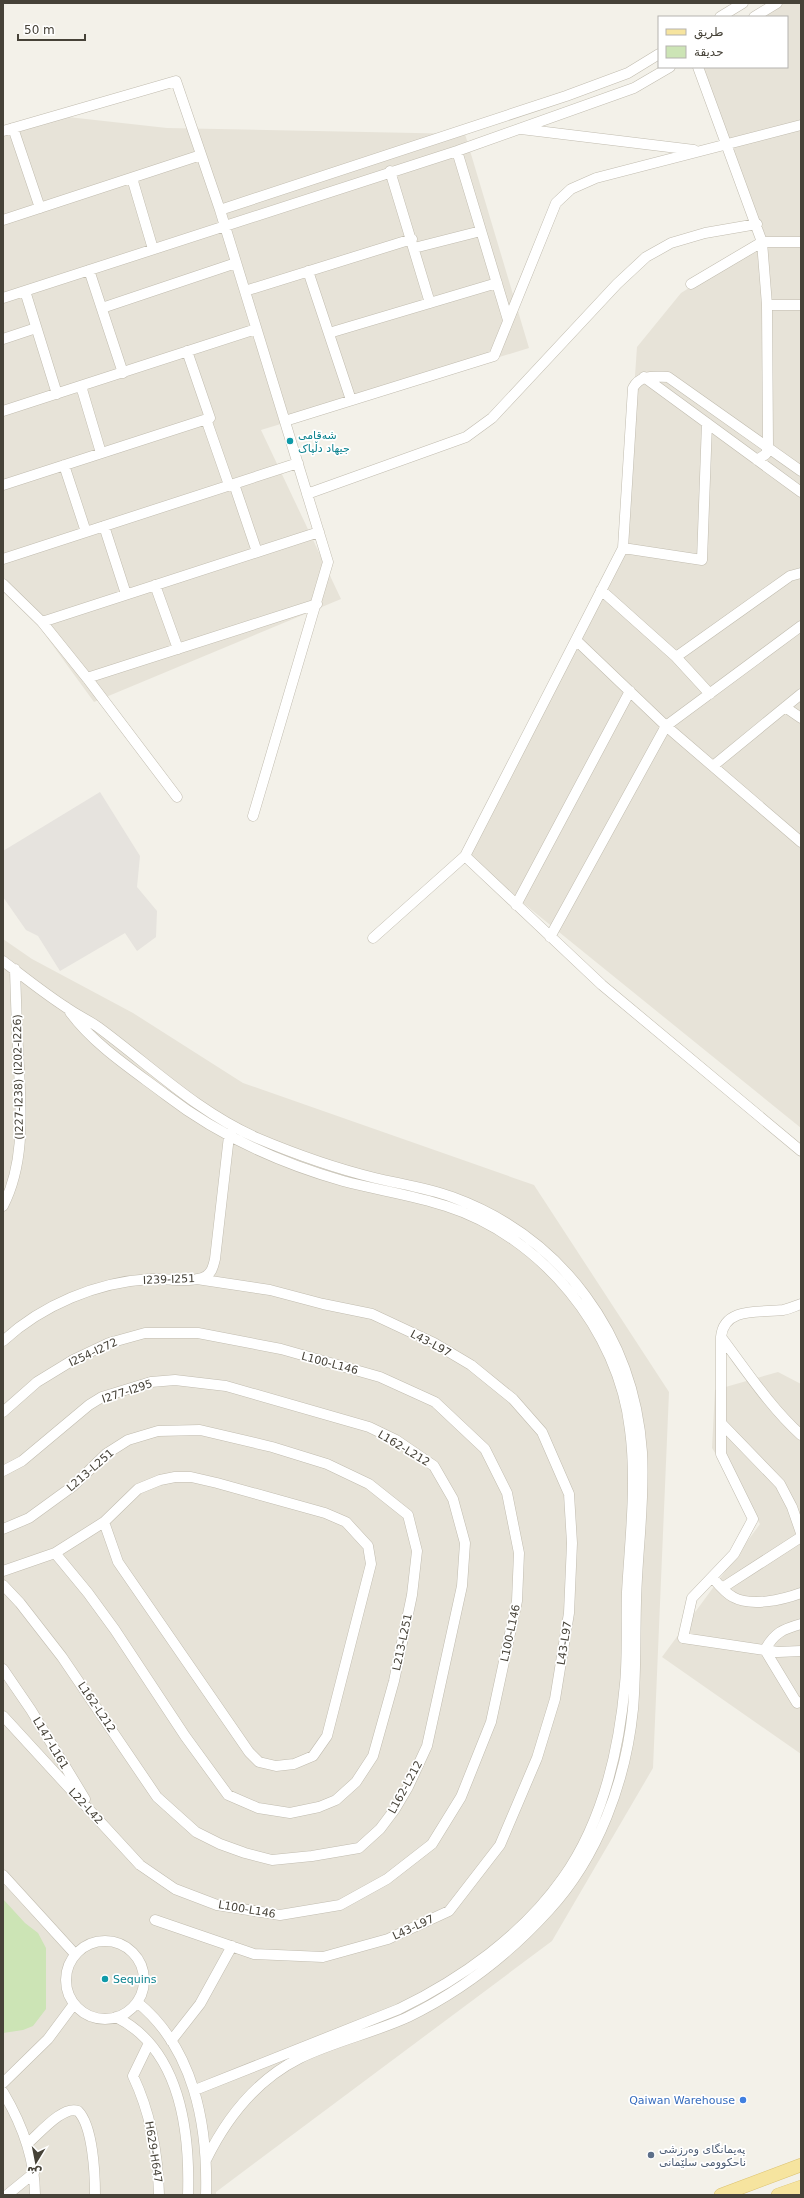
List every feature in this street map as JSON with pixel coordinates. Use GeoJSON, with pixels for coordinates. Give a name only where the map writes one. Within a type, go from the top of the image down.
{"type":"FeatureCollection","features":[{"type":"Feature","properties":{"kind":"main road"},"geometry":{"type":"LineString","coordinates":[[721,2195],[801,2165]]}},
{"type":"Feature","properties":{"kind":"main road"},"geometry":{"type":"LineString","coordinates":[[778,2195],[801,2187]]}},
{"type":"Feature","properties":{"kind":"street"},"geometry":{"type":"LineString","coordinates":[[722,16],[743,3]]}},
{"type":"Feature","properties":{"kind":"street"},"geometry":{"type":"LineString","coordinates":[[756,16],[777,3]]}},
{"type":"Feature","properties":{"kind":"street"},"geometry":{"type":"LineString","coordinates":[[220,210],[486,124],[628,73],[658,55]]}},
{"type":"Feature","properties":{"kind":"street"},"geometry":{"type":"LineString","coordinates":[[3,298],[390,171],[457,151],[634,88],[668,68]]}},
{"type":"Feature","properties":{"kind":"street"},"geometry":{"type":"LineString","coordinates":[[698,68],[757,224],[762,242],[767,305],[768,447],[766,454],[757,460]]}},
{"type":"Feature","properties":{"kind":"street"},"geometry":{"type":"LineString","coordinates":[[628,73],[634,88]]}},
{"type":"Feature","properties":{"kind":"street"},"geometry":{"type":"LineString","coordinates":[[3,131],[176,81],[220,210],[328,562],[317,604],[253,816]]}},
{"type":"Feature","properties":{"kind":"street"},"geometry":{"type":"LineString","coordinates":[[285,421],[494,356],[556,203],[572,189],[596,178],[801,125]]}},
{"type":"Feature","properties":{"kind":"street"},"geometry":{"type":"LineString","coordinates":[[14,128],[40,208]]}},
{"type":"Feature","properties":{"kind":"street"},"geometry":{"type":"LineString","coordinates":[[517,129],[700,151]]}},
{"type":"Feature","properties":{"kind":"street"},"geometry":{"type":"LineString","coordinates":[[457,151],[508,320]]}},
{"type":"Feature","properties":{"kind":"street"},"geometry":{"type":"LineString","coordinates":[[3,220],[201,155]]}},
{"type":"Feature","properties":{"kind":"street"},"geometry":{"type":"LineString","coordinates":[[390,171],[430,303]]}},
{"type":"Feature","properties":{"kind":"street"},"geometry":{"type":"LineString","coordinates":[[132,178],[153,249]]}},
{"type":"Feature","properties":{"kind":"street"},"geometry":{"type":"LineString","coordinates":[[307,494],[466,437],[492,418],[617,284],[646,257],[671,243],[706,233],[757,224]]}},
{"type":"Feature","properties":{"kind":"street"},"geometry":{"type":"LineString","coordinates":[[245,292],[308,271],[413,244],[481,231]]}},
{"type":"Feature","properties":{"kind":"street"},"geometry":{"type":"LineString","coordinates":[[691,284],[762,242],[801,242]]}},
{"type":"Feature","properties":{"kind":"street"},"geometry":{"type":"LineString","coordinates":[[102,308],[236,263]]}},
{"type":"Feature","properties":{"kind":"street"},"geometry":{"type":"LineString","coordinates":[[89,270],[123,373]]}},
{"type":"Feature","properties":{"kind":"street"},"geometry":{"type":"LineString","coordinates":[[308,271],[351,400]]}},
{"type":"Feature","properties":{"kind":"street"},"geometry":{"type":"LineString","coordinates":[[329,333],[497,283]]}},
{"type":"Feature","properties":{"kind":"street"},"geometry":{"type":"LineString","coordinates":[[25,291],[57,394]]}},
{"type":"Feature","properties":{"kind":"street"},"geometry":{"type":"LineString","coordinates":[[767,305],[801,305]]}},
{"type":"Feature","properties":{"kind":"street"},"geometry":{"type":"LineString","coordinates":[[3,338],[36,328]]}},
{"type":"Feature","properties":{"kind":"street"},"geometry":{"type":"LineString","coordinates":[[3,411],[256,329]]}},
{"type":"Feature","properties":{"kind":"street"},"geometry":{"type":"LineString","coordinates":[[3,485],[210,418],[187,351]]}},
{"type":"Feature","properties":{"kind":"street"},"geometry":{"type":"LineString","coordinates":[[644,377],[801,492]]}},
{"type":"Feature","properties":{"kind":"street"},"geometry":{"type":"LineString","coordinates":[[373,938],[465,856],[624,548],[633,388],[644,377],[668,377],[801,472]]}},
{"type":"Feature","properties":{"kind":"street"},"geometry":{"type":"LineString","coordinates":[[81,386],[101,453]]}},
{"type":"Feature","properties":{"kind":"street"},"geometry":{"type":"LineString","coordinates":[[206,419],[257,552]]}},
{"type":"Feature","properties":{"kind":"street"},"geometry":{"type":"LineString","coordinates":[[624,548],[702,560],[706,423]]}},
{"type":"Feature","properties":{"kind":"street"},"geometry":{"type":"LineString","coordinates":[[3,559],[298,463]]}},
{"type":"Feature","properties":{"kind":"street"},"geometry":{"type":"LineString","coordinates":[[64,465],[86,532]]}},
{"type":"Feature","properties":{"kind":"street"},"geometry":{"type":"LineString","coordinates":[[104,526],[126,594]]}},
{"type":"Feature","properties":{"kind":"street"},"geometry":{"type":"LineString","coordinates":[[42,622],[319,532]]}},
{"type":"Feature","properties":{"kind":"street"},"geometry":{"type":"LineString","coordinates":[[676,657],[790,576],[801,573]]}},
{"type":"Feature","properties":{"kind":"street"},"geometry":{"type":"LineString","coordinates":[[3,584],[42,622],[87,678],[177,797]]}},
{"type":"Feature","properties":{"kind":"street"},"geometry":{"type":"LineString","coordinates":[[154,585],[178,649]]}},
{"type":"Feature","properties":{"kind":"street"},"geometry":{"type":"LineString","coordinates":[[601,590],[676,657],[710,694]]}},
{"type":"Feature","properties":{"kind":"street"},"geometry":{"type":"LineString","coordinates":[[87,678],[317,604]]}},
{"type":"Feature","properties":{"kind":"street"},"geometry":{"type":"LineString","coordinates":[[550,937],[666,726],[800,628]]}},
{"type":"Feature","properties":{"kind":"street"},"geometry":{"type":"LineString","coordinates":[[577,641],[666,726],[801,842]]}},
{"type":"Feature","properties":{"kind":"street"},"geometry":{"type":"LineString","coordinates":[[516,905],[630,691]]}},
{"type":"Feature","properties":{"kind":"street"},"geometry":{"type":"LineString","coordinates":[[713,766],[801,694]]}},
{"type":"Feature","properties":{"kind":"street"},"geometry":{"type":"LineString","coordinates":[[785,707],[801,718]]}},
{"type":"Feature","properties":{"kind":"street"},"geometry":{"type":"LineString","coordinates":[[465,856],[602,985],[801,1150]]}},
{"type":"Feature","properties":{"kind":"street"},"geometry":{"type":"LineString","coordinates":[[3,961],[68,1008],[91,1036],[183,1108],[231,1131],[261,1151],[323,1175],[432,1202],[464,1212],[510,1237],[547,1268],[570,1293],[592,1324],[615,1369],[630,1426],[636,1516],[634,1688],[630,1730],[614,1795],[587,1859],[566,1891],[538,1923],[486,1968],[420,2010],[369,2032],[301,2058],[274,2074],[250,2094],[233,2114],[217,2138],[206,2160]]}},
{"type":"Feature","properties":{"kind":"street","name":"(I227-I238) (I202-I226)"},"geometry":{"type":"LineString","coordinates":[[3,1206],[15,1173],[20,1134],[20,1092],[14,969]]}},
{"type":"Feature","properties":{"kind":"street","name":"I239-I251"},"geometry":{"type":"LineString","coordinates":[[3,1341],[25,1322],[42,1312],[88,1292],[134,1280],[197,1279],[211,1271],[216,1259],[231,1131]]}},
{"type":"Feature","properties":{"kind":"street","name":"L43-L97"},"geometry":{"type":"LineString","coordinates":[[155,1920],[254,1954],[323,1957],[388,1939],[449,1911],[500,1844],[537,1758],[555,1699],[568,1613],[572,1543],[569,1494],[542,1432],[513,1399],[471,1365],[434,1343],[372,1314],[323,1304],[270,1290],[197,1279]]}},
{"type":"Feature","properties":{"kind":"street"},"geometry":{"type":"LineString","coordinates":[[801,1304],[784,1310],[749,1312],[731,1318],[722,1329],[721,1454],[753,1519],[734,1554],[692,1598],[683,1638],[765,1650],[788,1652],[801,1651]]}},
{"type":"Feature","properties":{"kind":"street","name":"I254-I272"},"geometry":{"type":"LineString","coordinates":[[3,1412],[37,1382],[109,1343],[145,1333],[198,1333]]}},
{"type":"Feature","properties":{"kind":"street","name":"L100-L146"},"geometry":{"type":"LineString","coordinates":[[175,1889],[217,1905],[280,1915],[295,1913],[340,1905],[387,1879],[432,1844],[461,1797],[491,1722],[517,1593],[519,1553],[508,1493],[485,1449],[435,1402],[380,1377],[281,1349],[198,1333]]}},
{"type":"Feature","properties":{"kind":"street"},"geometry":{"type":"LineString","coordinates":[[721,1337],[770,1401],[801,1435]]}},
{"type":"Feature","properties":{"kind":"street","name":"I277-I295"},"geometry":{"type":"LineString","coordinates":[[3,1471],[22,1461],[89,1405],[102,1398],[151,1382],[175,1380],[226,1386]]}},
{"type":"Feature","properties":{"kind":"street","name":"L162-L212"},"geometry":{"type":"LineString","coordinates":[[3,1585],[20,1602],[62,1657],[157,1797],[196,1832],[220,1844],[245,1853],[272,1860],[312,1856],[359,1848],[380,1828],[395,1809],[408,1787],[427,1746],[462,1586],[464,1543],[453,1499],[434,1466],[396,1440],[369,1427],[226,1386]]}},
{"type":"Feature","properties":{"kind":"street"},"geometry":{"type":"LineString","coordinates":[[721,1423],[780,1484],[792,1507],[801,1533]]}},
{"type":"Feature","properties":{"kind":"street","name":"L213-L251"},"geometry":{"type":"LineString","coordinates":[[3,1529],[36,1514],[74,1486],[106,1454],[128,1440],[158,1431],[200,1430],[272,1447],[327,1464],[369,1484],[408,1515],[417,1551],[412,1595],[394,1680],[373,1756],[356,1782],[336,1800],[319,1807],[290,1813],[258,1808],[228,1795],[185,1736],[110,1624],[55,1553]]}},
{"type":"Feature","properties":{"kind":"street"},"geometry":{"type":"LineString","coordinates":[[3,1571],[55,1553],[104,1522],[138,1489],[160,1480],[175,1477],[191,1477],[325,1513],[346,1522],[368,1546],[371,1564],[327,1736],[313,1756],[294,1764],[276,1766],[259,1762],[249,1752],[118,1562],[104,1522]]}},
{"type":"Feature","properties":{"kind":"street"},"geometry":{"type":"LineString","coordinates":[[195,2090],[399,2009],[425,1996],[494,1950],[524,1923],[563,1879],[581,1849],[603,1794],[614,1754],[621,1717],[626,1664],[627,1605],[636,1516]]}},
{"type":"Feature","properties":{"kind":"street"},"geometry":{"type":"LineString","coordinates":[[722,1588],[801,1537]]}},
{"type":"Feature","properties":{"kind":"street"},"geometry":{"type":"LineString","coordinates":[[712,1577],[733,1597],[751,1601],[786,1598],[801,1593]]}},
{"type":"Feature","properties":{"kind":"street"},"geometry":{"type":"LineString","coordinates":[[765,1650],[771,1638],[787,1628],[801,1624]]}},
{"type":"Feature","properties":{"kind":"street"},"geometry":{"type":"LineString","coordinates":[[765,1650],[797,1703],[801,1702]]}},
{"type":"Feature","properties":{"kind":"street","name":"L147-L161"},"geometry":{"type":"LineString","coordinates":[[3,1669],[31,1710],[97,1818]]}},
{"type":"Feature","properties":{"kind":"street","name":"L22-L42"},"geometry":{"type":"LineString","coordinates":[[3,1716],[140,1865],[175,1889]]}},
{"type":"Feature","properties":{"kind":"street"},"geometry":{"type":"LineString","coordinates":[[3,1875],[75,1954]]}},
{"type":"Feature","properties":{"kind":"street"},"geometry":{"type":"LineString","coordinates":[[109,1942],[124,1946],[136,1957],[142,1971],[144,1982],[137,2002],[127,2012],[116,2017],[101,2019],[90,2016],[74,2004],[67,1992],[65,1979],[68,1966],[75,1954],[93,1943],[109,1942]]}},
{"type":"Feature","properties":{"kind":"street"},"geometry":{"type":"LineString","coordinates":[[171,2041],[200,2004],[232,1946]]}},
{"type":"Feature","properties":{"kind":"street"},"geometry":{"type":"LineString","coordinates":[[137,2002],[145,2008],[171,2041],[185,2065],[195,2090],[203,2124],[206,2160],[206,2195]]}},
{"type":"Feature","properties":{"kind":"street"},"geometry":{"type":"LineString","coordinates":[[3,2083],[48,2039],[74,2004]]}},
{"type":"Feature","properties":{"kind":"street"},"geometry":{"type":"LineString","coordinates":[[116,2017],[130,2024],[149,2043],[167,2071],[179,2100],[188,2156],[188,2195]]}},
{"type":"Feature","properties":{"kind":"street"},"geometry":{"type":"LineString","coordinates":[[365,2022],[369,2032]]}},
{"type":"Feature","properties":{"kind":"street","name":"H629-H647"},"geometry":{"type":"LineString","coordinates":[[149,2043],[133,2076],[143,2097],[154,2136],[159,2195]]}},
{"type":"Feature","properties":{"kind":"street"},"geometry":{"type":"LineString","coordinates":[[3,2092],[19,2120],[28,2143],[34,2173],[35,2195]]}},
{"type":"Feature","properties":{"kind":"street"},"geometry":{"type":"LineString","coordinates":[[28,2143],[61,2114],[71,2109],[78,2111],[84,2122],[92,2153],[95,2195]]}},
{"type":"Feature","properties":{"kind":"street"},"geometry":{"type":"LineString","coordinates":[[7,2195],[34,2173]]}},
{"type":"Feature","properties":{"kind":"shaded area"},"geometry":{"type":"Polygon","coordinates":[[[777,3],[801,3],[801,1128],[465,856],[623,548],[637,347],[681,293],[762,242],[699,68],[788,68],[788,16],[756,16],[777,3]]]}},
{"type":"Feature","properties":{"kind":"shaded area"},"geometry":{"type":"Polygon","coordinates":[[[59,116],[167,128],[465,134],[529,348],[261,430],[341,599],[94,702],[3,577],[3,135],[59,116]]]}},
{"type":"Feature","properties":{"kind":"shaded area"},"geometry":{"type":"Polygon","coordinates":[[[100,792],[140,856],[137,887],[157,911],[156,937],[137,951],[125,933],[60,971],[38,936],[26,930],[3,897],[3,851],[100,792]]]}},
{"type":"Feature","properties":{"kind":"shaded area"},"geometry":{"type":"Polygon","coordinates":[[[3,939],[32,959],[133,1013],[243,1083],[534,1185],[669,1392],[653,1768],[552,1941],[216,2192],[216,2195],[3,2195],[3,939]]]}},
{"type":"Feature","properties":{"kind":"shaded area"},"geometry":{"type":"Polygon","coordinates":[[[778,1372],[801,1384],[801,1754],[662,1657],[760,1524],[712,1448],[715,1390],[778,1372]]]}},
{"type":"Feature","properties":{"kind":"green space"},"geometry":{"type":"Polygon","coordinates":[[[3,1899],[25,1923],[38,1933],[46,1948],[46,2009],[33,2026],[23,2030],[3,2033],[3,1899]]]}},
{"type":"Feature","properties":{"kind":"place","name":"شەقامی جیهاد دڵپاک"},"geometry":{"type":"Point","coordinates":[290,441]}},
{"type":"Feature","properties":{"kind":"place","name":"Sequins"},"geometry":{"type":"Point","coordinates":[105,1979]}},
{"type":"Feature","properties":{"kind":"place","name":"Qaiwan Warehouse"},"geometry":{"type":"Point","coordinates":[743,2100]}},
{"type":"Feature","properties":{"kind":"place","name":"پەیمانگای وەرزشی ناحکوومی سلێمانی"},"geometry":{"type":"Point","coordinates":[651,2155]}}]}
